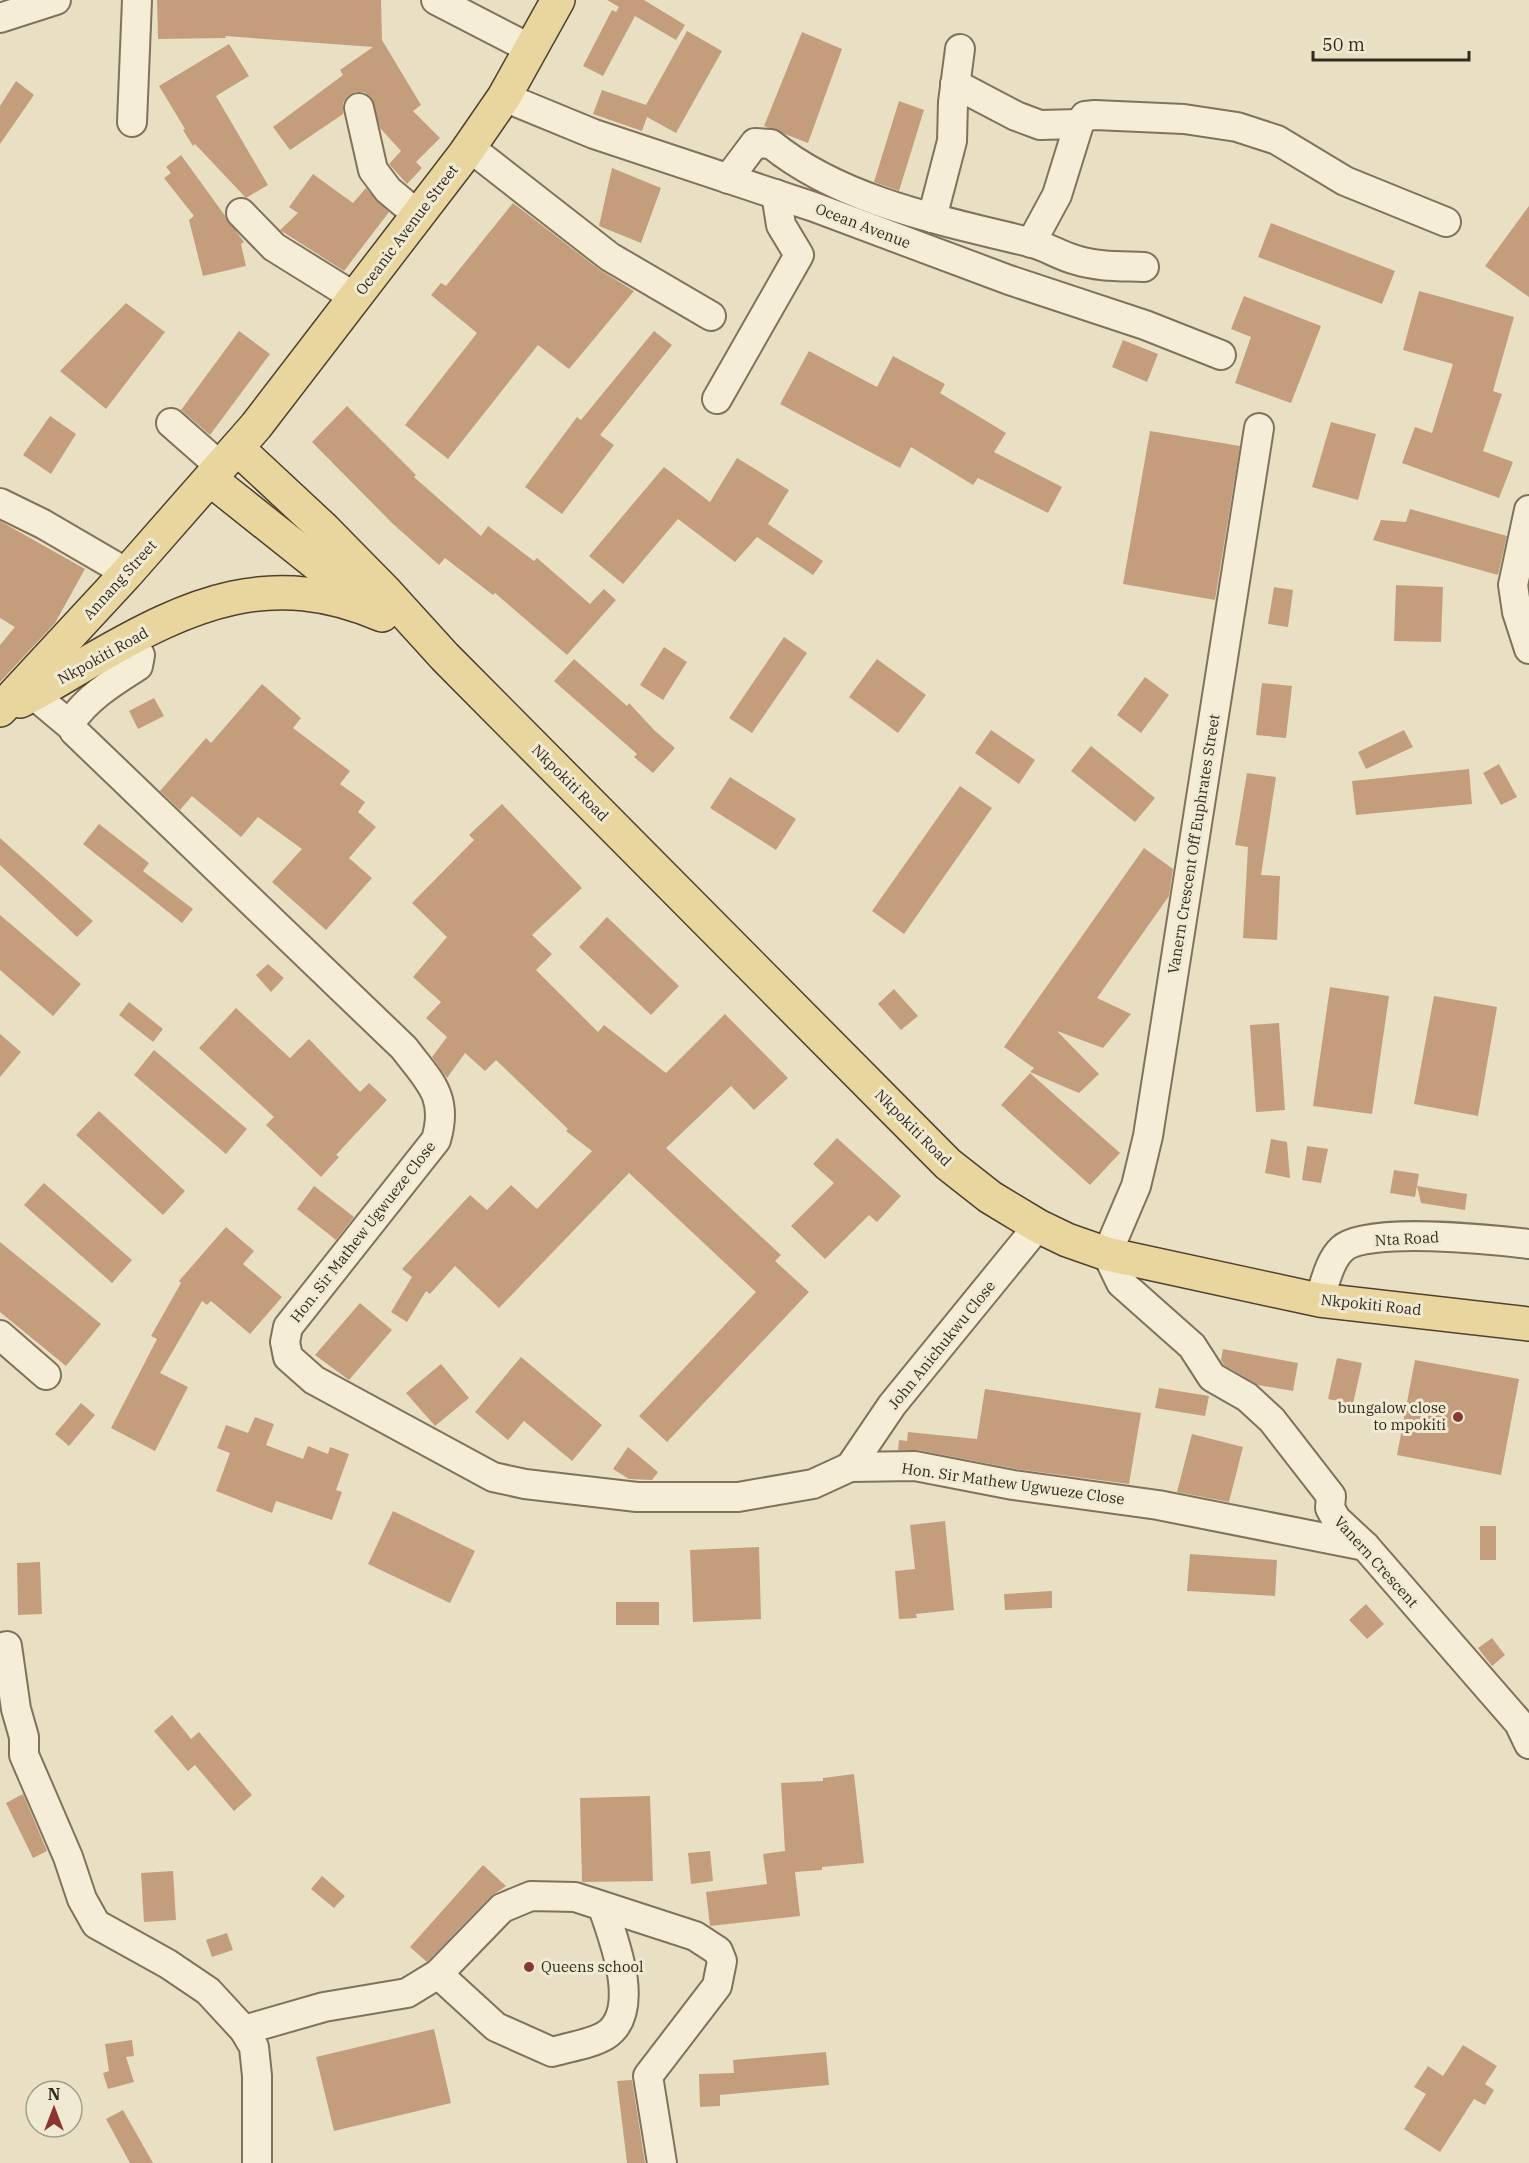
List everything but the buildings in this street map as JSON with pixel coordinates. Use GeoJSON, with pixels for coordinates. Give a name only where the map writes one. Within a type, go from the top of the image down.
{"type":"FeatureCollection","features":[{"type":"Feature","properties":{"kind":"main road","name":"Oceanic Avenue Street"},"geometry":{"type":"LineString","coordinates":[[223,465],[356,298],[469,147],[504,97],[558,0]]}},
{"type":"Feature","properties":{"kind":"main road"},"geometry":{"type":"LineString","coordinates":[[223,465],[324,529],[445,657]]}},
{"type":"Feature","properties":{"kind":"main road"},"geometry":{"type":"LineString","coordinates":[[223,465],[301,552],[382,615],[445,657]]}},
{"type":"Feature","properties":{"kind":"main road","name":"Annang Street"},"geometry":{"type":"LineString","coordinates":[[0,710],[223,465]]}},
{"type":"Feature","properties":{"kind":"main road"},"geometry":{"type":"LineString","coordinates":[[265,591],[324,529]]}},
{"type":"Feature","properties":{"kind":"main road","name":"Nkpokiti Road"},"geometry":{"type":"LineString","coordinates":[[0,710],[34,695],[131,639],[183,614],[225,600],[265,591],[328,597],[350,601],[382,615]]}},
{"type":"Feature","properties":{"kind":"main road","name":"Nkpokiti Road"},"geometry":{"type":"LineString","coordinates":[[445,657],[948,1164],[990,1197],[1038,1226],[1067,1240],[1107,1254],[1319,1299],[1529,1323]]}},
{"type":"Feature","properties":{"kind":"street"},"geometry":{"type":"LineString","coordinates":[[0,18],[56,0]]}},
{"type":"Feature","properties":{"kind":"street"},"geometry":{"type":"LineString","coordinates":[[132,122],[137,0]]}},
{"type":"Feature","properties":{"kind":"street"},"geometry":{"type":"LineString","coordinates":[[436,0],[531,50]]}},
{"type":"Feature","properties":{"kind":"street"},"geometry":{"type":"LineString","coordinates":[[932,218],[952,141],[955,84],[960,49]]}},
{"type":"Feature","properties":{"kind":"street"},"geometry":{"type":"LineString","coordinates":[[955,84],[1040,125],[1079,124]]}},
{"type":"Feature","properties":{"kind":"street","name":"Ocean Avenue"},"geometry":{"type":"LineString","coordinates":[[504,97],[594,134],[776,194],[1009,280],[1145,325],[1221,355]]}},
{"type":"Feature","properties":{"kind":"street"},"geometry":{"type":"LineString","coordinates":[[359,108],[373,170],[388,190],[419,216]]}},
{"type":"Feature","properties":{"kind":"street"},"geometry":{"type":"LineString","coordinates":[[1031,243],[1057,195],[1079,124],[1085,116],[1095,115],[1184,119],[1237,127],[1277,140],[1344,181],[1446,222]]}},
{"type":"Feature","properties":{"kind":"street"},"geometry":{"type":"LineString","coordinates":[[728,179],[755,143],[765,142],[807,171],[932,218],[1031,243],[1093,264],[1144,267]]}},
{"type":"Feature","properties":{"kind":"street"},"geometry":{"type":"LineString","coordinates":[[469,147],[610,257],[711,316]]}},
{"type":"Feature","properties":{"kind":"street"},"geometry":{"type":"LineString","coordinates":[[717,399],[799,255],[781,225],[776,194]]}},
{"type":"Feature","properties":{"kind":"street"},"geometry":{"type":"LineString","coordinates":[[241,213],[274,247],[356,298]]}},
{"type":"Feature","properties":{"kind":"street"},"geometry":{"type":"LineString","coordinates":[[171,423],[223,465]]}},
{"type":"Feature","properties":{"kind":"street","name":"Vanern Crescent Off Euphrates Street"},"geometry":{"type":"LineString","coordinates":[[1107,1254],[1136,1186],[1148,1136],[1259,428]]}},
{"type":"Feature","properties":{"kind":"street"},"geometry":{"type":"LineString","coordinates":[[0,503],[43,524],[127,573]]}},
{"type":"Feature","properties":{"kind":"street"},"geometry":{"type":"LineString","coordinates":[[1529,510],[1513,585],[1517,612],[1529,649]]}},
{"type":"Feature","properties":{"kind":"street"},"geometry":{"type":"LineString","coordinates":[[71,726],[78,711],[96,694],[138,666],[140,655],[131,639]]}},
{"type":"Feature","properties":{"kind":"street","name":"Hon. Sir Mathew Ugwueze Close"},"geometry":{"type":"LineString","coordinates":[[34,695],[71,726],[404,1048],[440,1099],[442,1112],[436,1140],[288,1327],[285,1342],[288,1357],[314,1380],[493,1477],[525,1484],[637,1497],[738,1497],[813,1484],[850,1467],[915,1466],[1014,1485],[1158,1505],[1365,1546]]}},
{"type":"Feature","properties":{"kind":"street","name":"John Anichukwu Close"},"geometry":{"type":"LineString","coordinates":[[850,1467],[892,1405],[1038,1226]]}},
{"type":"Feature","properties":{"kind":"street","name":"Nta Road"},"geometry":{"type":"LineString","coordinates":[[1319,1299],[1335,1259],[1342,1249],[1352,1243],[1392,1237],[1462,1237],[1529,1244]]}},
{"type":"Feature","properties":{"kind":"street","name":"Vanern Crescent"},"geometry":{"type":"LineString","coordinates":[[1107,1254],[1121,1282],[1192,1346],[1212,1377],[1247,1397],[1272,1420],[1331,1496],[1330,1508],[1336,1519],[1365,1546],[1518,1723],[1529,1744]]}},
{"type":"Feature","properties":{"kind":"street"},"geometry":{"type":"LineString","coordinates":[[0,1335],[46,1375]]}},
{"type":"Feature","properties":{"kind":"street"},"geometry":{"type":"LineString","coordinates":[[3,1647],[24,1737],[24,1755],[68,1857],[82,1899],[96,1924],[159,1959],[208,1991],[244,2030],[254,2048],[257,2076],[257,2163]]}},
{"type":"Feature","properties":{"kind":"street"},"geometry":{"type":"LineString","coordinates":[[244,2030],[324,2007],[407,1993],[438,1974],[502,1908],[531,1896],[575,1897],[603,1908],[695,1936],[718,1951],[722,1961],[717,1986],[648,2076],[662,2163]]}},
{"type":"Feature","properties":{"kind":"street"},"geometry":{"type":"LineString","coordinates":[[438,1974],[496,2027],[552,2052],[606,2035],[621,2018],[623,1966],[603,1908]]}},
{"type":"Feature","properties":{"kind":"place","name":"bungalow close to mpokiti"},"geometry":{"type":"Point","coordinates":[1458,1417]}},
{"type":"Feature","properties":{"kind":"place","name":"Queens school"},"geometry":{"type":"Point","coordinates":[529,1967]}}]}
